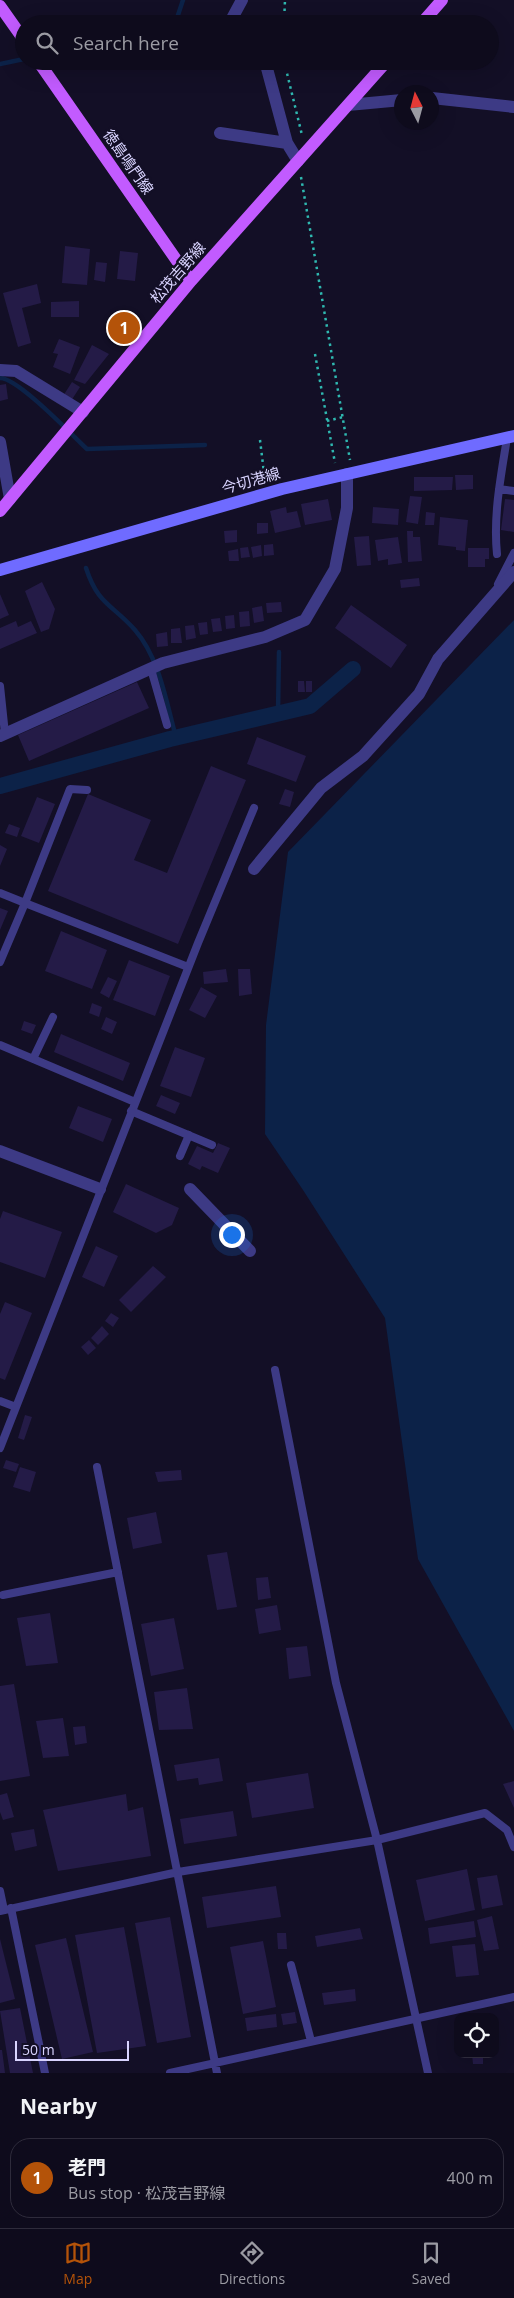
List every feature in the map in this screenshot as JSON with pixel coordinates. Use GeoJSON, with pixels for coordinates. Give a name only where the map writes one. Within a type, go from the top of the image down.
{"type":"FeatureCollection","features":[{"type":"Feature","properties":{"kind":"main road"},"geometry":{"type":"LineString","coordinates":[[429,15],[442,0]]}},
{"type":"Feature","properties":{"kind":"main road"},"geometry":{"type":"LineString","coordinates":[[0,6],[15,27]]}},
{"type":"Feature","properties":{"kind":"main road","name":"徳島鳴門線"},"geometry":{"type":"LineString","coordinates":[[45,70],[191,281]]}},
{"type":"Feature","properties":{"kind":"main road","name":"松茂吉野線"},"geometry":{"type":"LineString","coordinates":[[0,511],[191,281],[379,70]]}},
{"type":"Feature","properties":{"kind":"main road","name":"今切港線"},"geometry":{"type":"LineString","coordinates":[[0,570],[266,493],[511,437]]}},
{"type":"Feature","properties":{"kind":"street"},"geometry":{"type":"LineString","coordinates":[[234,15],[242,0]]}},
{"type":"Feature","properties":{"kind":"street"},"geometry":{"type":"LineString","coordinates":[[267,70],[287,143],[302,157]]}},
{"type":"Feature","properties":{"kind":"street"},"geometry":{"type":"LineString","coordinates":[[439,99],[514,107]]}},
{"type":"Feature","properties":{"kind":"street"},"geometry":{"type":"LineString","coordinates":[[348,105],[394,101]]}},
{"type":"Feature","properties":{"kind":"street"},"geometry":{"type":"LineString","coordinates":[[220,133],[287,143]]}},
{"type":"Feature","properties":{"kind":"street"},"geometry":{"type":"LineString","coordinates":[[0,370],[16,371],[83,412]]}},
{"type":"Feature","properties":{"kind":"street"},"geometry":{"type":"LineString","coordinates":[[0,442],[10,499]]}},
{"type":"Feature","properties":{"kind":"street"},"geometry":{"type":"LineString","coordinates":[[3,735],[163,663],[265,637],[305,620],[335,569],[347,508],[345,474]]}},
{"type":"Feature","properties":{"kind":"street"},"geometry":{"type":"LineString","coordinates":[[254,869],[321,788],[363,756],[419,694],[438,659],[514,572]]}},
{"type":"Feature","properties":{"kind":"street"},"geometry":{"type":"LineString","coordinates":[[0,1151],[100,1190]]}},
{"type":"Feature","properties":{"kind":"street"},"geometry":{"type":"LineString","coordinates":[[190,1189],[250,1250]]}},
{"type":"Feature","properties":{"kind":"lane"},"geometry":{"type":"LineString","coordinates":[[497,554],[495,534],[499,489],[511,437]]}},
{"type":"Feature","properties":{"kind":"lane"},"geometry":{"type":"LineString","coordinates":[[499,489],[514,491]]}},
{"type":"Feature","properties":{"kind":"lane"},"geometry":{"type":"LineString","coordinates":[[494,594],[514,553]]}},
{"type":"Feature","properties":{"kind":"lane"},"geometry":{"type":"LineString","coordinates":[[150,668],[167,725]]}},
{"type":"Feature","properties":{"kind":"lane"},"geometry":{"type":"LineString","coordinates":[[0,686],[3,735]]}},
{"type":"Feature","properties":{"kind":"lane"},"geometry":{"type":"LineString","coordinates":[[0,962],[70,789],[87,790]]}},
{"type":"Feature","properties":{"kind":"lane"},"geometry":{"type":"LineString","coordinates":[[0,1448],[134,1102],[254,808]]}},
{"type":"Feature","properties":{"kind":"lane"},"geometry":{"type":"LineString","coordinates":[[0,893],[188,967]]}},
{"type":"Feature","properties":{"kind":"lane"},"geometry":{"type":"LineString","coordinates":[[33,1059],[53,1017]]}},
{"type":"Feature","properties":{"kind":"lane"},"geometry":{"type":"LineString","coordinates":[[0,1045],[134,1102]]}},
{"type":"Feature","properties":{"kind":"lane"},"geometry":{"type":"LineString","coordinates":[[131,1111],[212,1145]]}},
{"type":"Feature","properties":{"kind":"lane"},"geometry":{"type":"LineString","coordinates":[[180,1156],[189,1135]]}},
{"type":"Feature","properties":{"kind":"lane"},"geometry":{"type":"LineString","coordinates":[[275,1370],[336,1683],[377,1840],[428,2073]]}},
{"type":"Feature","properties":{"kind":"lane"},"geometry":{"type":"LineString","coordinates":[[0,1401],[16,1407]]}},
{"type":"Feature","properties":{"kind":"lane"},"geometry":{"type":"LineString","coordinates":[[97,1467],[217,2073]]}},
{"type":"Feature","properties":{"kind":"lane"},"geometry":{"type":"LineString","coordinates":[[3,1594],[118,1572]]}},
{"type":"Feature","properties":{"kind":"lane"},"geometry":{"type":"LineString","coordinates":[[5,1910],[178,1872],[377,1840],[485,1813],[506,1830],[514,1847]]}},
{"type":"Feature","properties":{"kind":"lane"},"geometry":{"type":"LineString","coordinates":[[0,1891],[45,2073]]}},
{"type":"Feature","properties":{"kind":"lane"},"geometry":{"type":"LineString","coordinates":[[291,1965],[311,2041]]}},
{"type":"Feature","properties":{"kind":"lane"},"geometry":{"type":"LineString","coordinates":[[170,2073],[514,1997]]}},
{"type":"Feature","properties":{"kind":"path"},"geometry":{"type":"LineString","coordinates":[[285,15],[286,0]]}},
{"type":"Feature","properties":{"kind":"path"},"geometry":{"type":"LineString","coordinates":[[286,70],[302,157],[343,417],[345,474]]}},
{"type":"Feature","properties":{"kind":"path"},"geometry":{"type":"LineString","coordinates":[[315,354],[327,421],[345,474]]}},
{"type":"Feature","properties":{"kind":"path"},"geometry":{"type":"LineString","coordinates":[[327,421],[343,417]]}},
{"type":"Feature","properties":{"kind":"path"},"geometry":{"type":"LineString","coordinates":[[260,440],[266,493]]}},
{"type":"Feature","properties":{"kind":"water"},"geometry":{"type":"Polygon","coordinates":[[[514,620],[514,1731],[418,1559],[385,1318],[265,1134],[266,1025],[288,852],[514,620]]]}},
{"type":"Feature","properties":{"kind":"building"},"geometry":{"type":"Polygon","coordinates":[[[65,246],[90,249],[87,285],[62,283],[65,246]]]}},
{"type":"Feature","properties":{"kind":"building"},"geometry":{"type":"Polygon","coordinates":[[[120,251],[138,253],[135,281],[117,279],[120,251]]]}},
{"type":"Feature","properties":{"kind":"building"},"geometry":{"type":"Polygon","coordinates":[[[96,262],[107,263],[105,282],[94,280],[96,262]]]}},
{"type":"Feature","properties":{"kind":"building"},"geometry":{"type":"Polygon","coordinates":[[[37,284],[41,303],[22,308],[31,343],[18,347],[3,293],[37,284]]]}},
{"type":"Feature","properties":{"kind":"building"},"geometry":{"type":"Polygon","coordinates":[[[79,301],[79,317],[51,317],[51,302],[79,301]]]}},
{"type":"Feature","properties":{"kind":"building"},"geometry":{"type":"Polygon","coordinates":[[[59,339],[80,347],[70,374],[53,367],[58,354],[53,353],[59,339]]]}},
{"type":"Feature","properties":{"kind":"building"},"geometry":{"type":"Polygon","coordinates":[[[92,345],[109,354],[85,384],[74,380],[92,345]]]}},
{"type":"Feature","properties":{"kind":"building"},"geometry":{"type":"Polygon","coordinates":[[[72,382],[80,387],[71,401],[63,396],[72,382]]]}},
{"type":"Feature","properties":{"kind":"building"},"geometry":{"type":"Polygon","coordinates":[[[6,384],[8,399],[0,401],[0,385],[6,384]]]}},
{"type":"Feature","properties":{"kind":"building"},"geometry":{"type":"Polygon","coordinates":[[[455,475],[473,475],[473,489],[456,490],[455,475]]]}},
{"type":"Feature","properties":{"kind":"building"},"geometry":{"type":"Polygon","coordinates":[[[414,477],[453,477],[452,490],[414,491],[414,477]]]}},
{"type":"Feature","properties":{"kind":"building"},"geometry":{"type":"Polygon","coordinates":[[[410,496],[422,497],[418,524],[406,522],[410,496]]]}},
{"type":"Feature","properties":{"kind":"building"},"geometry":{"type":"Polygon","coordinates":[[[328,499],[332,520],[305,525],[301,504],[328,499]]]}},
{"type":"Feature","properties":{"kind":"building"},"geometry":{"type":"Polygon","coordinates":[[[505,499],[514,500],[514,532],[501,530],[505,499]]]}},
{"type":"Feature","properties":{"kind":"building"},"geometry":{"type":"Polygon","coordinates":[[[286,507],[287,513],[297,511],[301,527],[275,533],[270,511],[286,507]]]}},
{"type":"Feature","properties":{"kind":"building"},"geometry":{"type":"Polygon","coordinates":[[[373,507],[399,509],[398,525],[372,523],[373,507]]]}},
{"type":"Feature","properties":{"kind":"building"},"geometry":{"type":"Polygon","coordinates":[[[426,512],[435,513],[434,525],[425,525],[426,512]]]}},
{"type":"Feature","properties":{"kind":"building"},"geometry":{"type":"Polygon","coordinates":[[[440,517],[468,520],[465,551],[456,550],[456,547],[438,545],[440,517]]]}},
{"type":"Feature","properties":{"kind":"building"},"geometry":{"type":"Polygon","coordinates":[[[257,523],[268,523],[268,533],[257,534],[257,523]]]}},
{"type":"Feature","properties":{"kind":"building"},"geometry":{"type":"Polygon","coordinates":[[[237,530],[237,542],[225,543],[224,531],[237,530]]]}},
{"type":"Feature","properties":{"kind":"building"},"geometry":{"type":"Polygon","coordinates":[[[407,531],[413,531],[413,537],[420,537],[422,561],[408,562],[407,531]]]}},
{"type":"Feature","properties":{"kind":"building"},"geometry":{"type":"Polygon","coordinates":[[[369,536],[371,565],[357,566],[354,537],[369,536]]]}},
{"type":"Feature","properties":{"kind":"building"},"geometry":{"type":"Polygon","coordinates":[[[398,537],[402,563],[388,565],[388,559],[378,561],[375,540],[398,537]]]}},
{"type":"Feature","properties":{"kind":"building"},"geometry":{"type":"Polygon","coordinates":[[[273,544],[274,555],[264,556],[264,545],[273,544]]]}},
{"type":"Feature","properties":{"kind":"building"},"geometry":{"type":"Polygon","coordinates":[[[261,545],[262,556],[253,558],[251,547],[261,545]]]}},
{"type":"Feature","properties":{"kind":"building"},"geometry":{"type":"Polygon","coordinates":[[[248,547],[250,557],[241,558],[240,548],[248,547]]]}},
{"type":"Feature","properties":{"kind":"building"},"geometry":{"type":"Polygon","coordinates":[[[468,548],[489,548],[489,559],[485,559],[485,567],[468,567],[468,548]]]}},
{"type":"Feature","properties":{"kind":"building"},"geometry":{"type":"Polygon","coordinates":[[[238,549],[239,561],[229,561],[228,551],[238,549]]]}},
{"type":"Feature","properties":{"kind":"building"},"geometry":{"type":"Polygon","coordinates":[[[419,578],[420,586],[401,588],[400,580],[419,578]]]}},
{"type":"Feature","properties":{"kind":"building"},"geometry":{"type":"Polygon","coordinates":[[[42,582],[55,609],[49,629],[41,632],[25,591],[42,582]]]}},
{"type":"Feature","properties":{"kind":"building"},"geometry":{"type":"Polygon","coordinates":[[[0,594],[9,615],[0,619],[0,594]]]}},
{"type":"Feature","properties":{"kind":"building"},"geometry":{"type":"Polygon","coordinates":[[[281,602],[282,612],[267,613],[266,603],[281,602]]]}},
{"type":"Feature","properties":{"kind":"building"},"geometry":{"type":"Polygon","coordinates":[[[351,605],[407,645],[391,668],[335,628],[351,605]]]}},
{"type":"Feature","properties":{"kind":"building"},"geometry":{"type":"Polygon","coordinates":[[[262,606],[264,621],[254,623],[252,608],[262,606]]]}},
{"type":"Feature","properties":{"kind":"building"},"geometry":{"type":"Polygon","coordinates":[[[249,611],[250,626],[240,627],[239,612],[249,611]]]}},
{"type":"Feature","properties":{"kind":"building"},"geometry":{"type":"Polygon","coordinates":[[[234,615],[235,628],[226,629],[225,616],[234,615]]]}},
{"type":"Feature","properties":{"kind":"building"},"geometry":{"type":"Polygon","coordinates":[[[220,618],[222,631],[213,632],[211,619],[220,618]]]}},
{"type":"Feature","properties":{"kind":"building"},"geometry":{"type":"Polygon","coordinates":[[[16,621],[18,627],[31,621],[37,633],[0,649],[0,628],[16,621]]]}},
{"type":"Feature","properties":{"kind":"building"},"geometry":{"type":"Polygon","coordinates":[[[207,622],[208,634],[200,635],[198,623],[207,622]]]}},
{"type":"Feature","properties":{"kind":"building"},"geometry":{"type":"Polygon","coordinates":[[[194,625],[196,638],[186,640],[185,626],[194,625]]]}},
{"type":"Feature","properties":{"kind":"building"},"geometry":{"type":"Polygon","coordinates":[[[180,628],[182,643],[171,643],[171,629],[180,628]]]}},
{"type":"Feature","properties":{"kind":"building"},"geometry":{"type":"Polygon","coordinates":[[[167,632],[168,646],[157,647],[156,634],[167,632]]]}},
{"type":"Feature","properties":{"kind":"building"},"geometry":{"type":"Polygon","coordinates":[[[298,681],[304,681],[305,692],[298,692],[298,681]]]}},
{"type":"Feature","properties":{"kind":"building"},"geometry":{"type":"Polygon","coordinates":[[[306,681],[312,681],[312,692],[306,692],[306,681]]]}},
{"type":"Feature","properties":{"kind":"building"},"geometry":{"type":"Polygon","coordinates":[[[137,682],[149,708],[29,761],[18,735],[137,682]]]}},
{"type":"Feature","properties":{"kind":"building"},"geometry":{"type":"Polygon","coordinates":[[[257,737],[306,756],[296,782],[247,764],[257,737]]]}},
{"type":"Feature","properties":{"kind":"building"},"geometry":{"type":"Polygon","coordinates":[[[211,766],[246,780],[178,944],[48,891],[88,794],[151,820],[134,860],[167,873],[211,766]]]}},
{"type":"Feature","properties":{"kind":"building"},"geometry":{"type":"Polygon","coordinates":[[[285,789],[294,792],[290,807],[279,804],[285,789]]]}},
{"type":"Feature","properties":{"kind":"building"},"geometry":{"type":"Polygon","coordinates":[[[37,797],[55,804],[39,843],[21,836],[37,797]]]}},
{"type":"Feature","properties":{"kind":"building"},"geometry":{"type":"Polygon","coordinates":[[[9,824],[20,828],[17,837],[5,833],[9,824]]]}},
{"type":"Feature","properties":{"kind":"building"},"geometry":{"type":"Polygon","coordinates":[[[0,845],[7,849],[0,866],[0,845]]]}},
{"type":"Feature","properties":{"kind":"building"},"geometry":{"type":"Polygon","coordinates":[[[0,908],[8,911],[0,930],[0,908]]]}},
{"type":"Feature","properties":{"kind":"building"},"geometry":{"type":"Polygon","coordinates":[[[61,931],[107,950],[92,989],[45,971],[61,931]]]}},
{"type":"Feature","properties":{"kind":"building"},"geometry":{"type":"Polygon","coordinates":[[[129,960],[170,976],[155,1016],[113,1000],[129,960]]]}},
{"type":"Feature","properties":{"kind":"building"},"geometry":{"type":"Polygon","coordinates":[[[226,969],[228,982],[204,984],[203,972],[226,969]]]}},
{"type":"Feature","properties":{"kind":"building"},"geometry":{"type":"Polygon","coordinates":[[[238,969],[250,969],[252,994],[239,996],[238,969]]]}},
{"type":"Feature","properties":{"kind":"building"},"geometry":{"type":"Polygon","coordinates":[[[108,977],[117,981],[109,998],[100,993],[108,977]]]}},
{"type":"Feature","properties":{"kind":"building"},"geometry":{"type":"Polygon","coordinates":[[[201,987],[217,996],[205,1018],[189,1010],[201,987]]]}},
{"type":"Feature","properties":{"kind":"building"},"geometry":{"type":"Polygon","coordinates":[[[92,1003],[102,1007],[99,1017],[89,1013],[92,1003]]]}},
{"type":"Feature","properties":{"kind":"building"},"geometry":{"type":"Polygon","coordinates":[[[106,1017],[117,1022],[112,1034],[101,1029],[106,1017]]]}},
{"type":"Feature","properties":{"kind":"building"},"geometry":{"type":"Polygon","coordinates":[[[24,1021],[36,1025],[32,1034],[21,1030],[24,1021]]]}},
{"type":"Feature","properties":{"kind":"building"},"geometry":{"type":"Polygon","coordinates":[[[61,1034],[130,1063],[123,1081],[54,1052],[61,1034]]]}},
{"type":"Feature","properties":{"kind":"building"},"geometry":{"type":"Polygon","coordinates":[[[175,1047],[205,1058],[191,1097],[160,1086],[175,1047]]]}},
{"type":"Feature","properties":{"kind":"building"},"geometry":{"type":"Polygon","coordinates":[[[161,1095],[180,1103],[175,1114],[156,1106],[161,1095]]]}},
{"type":"Feature","properties":{"kind":"building"},"geometry":{"type":"Polygon","coordinates":[[[78,1106],[112,1119],[103,1142],[69,1128],[78,1106]]]}},
{"type":"Feature","properties":{"kind":"building"},"geometry":{"type":"Polygon","coordinates":[[[218,1143],[230,1148],[218,1173],[202,1166],[200,1170],[188,1164],[197,1146],[213,1153],[218,1143]]]}},
{"type":"Feature","properties":{"kind":"building"},"geometry":{"type":"Polygon","coordinates":[[[126,1184],[179,1208],[172,1225],[156,1233],[113,1212],[126,1184]]]}},
{"type":"Feature","properties":{"kind":"building"},"geometry":{"type":"Polygon","coordinates":[[[3,1211],[62,1232],[45,1278],[0,1262],[0,1219],[3,1211]]]}},
{"type":"Feature","properties":{"kind":"building"},"geometry":{"type":"Polygon","coordinates":[[[96,1246],[118,1256],[104,1287],[82,1277],[96,1246]]]}},
{"type":"Feature","properties":{"kind":"building"},"geometry":{"type":"Polygon","coordinates":[[[153,1266],[166,1277],[131,1312],[119,1300],[153,1266]]]}},
{"type":"Feature","properties":{"kind":"building"},"geometry":{"type":"Polygon","coordinates":[[[5,1302],[32,1313],[5,1380],[0,1378],[0,1314],[5,1302]]]}},
{"type":"Feature","properties":{"kind":"building"},"geometry":{"type":"Polygon","coordinates":[[[111,1313],[119,1318],[113,1327],[105,1321],[111,1313]]]}},
{"type":"Feature","properties":{"kind":"building"},"geometry":{"type":"Polygon","coordinates":[[[102,1326],[109,1334],[98,1345],[91,1338],[102,1326]]]}},
{"type":"Feature","properties":{"kind":"building"},"geometry":{"type":"Polygon","coordinates":[[[89,1340],[96,1348],[88,1355],[81,1347],[89,1340]]]}},
{"type":"Feature","properties":{"kind":"building"},"geometry":{"type":"Polygon","coordinates":[[[25,1415],[32,1417],[24,1440],[18,1438],[25,1415]]]}},
{"type":"Feature","properties":{"kind":"building"},"geometry":{"type":"Polygon","coordinates":[[[6,1460],[19,1464],[16,1472],[3,1468],[6,1460]]]}},
{"type":"Feature","properties":{"kind":"building"},"geometry":{"type":"Polygon","coordinates":[[[20,1467],[36,1472],[30,1492],[13,1487],[20,1467]]]}},
{"type":"Feature","properties":{"kind":"building"},"geometry":{"type":"Polygon","coordinates":[[[181,1470],[182,1480],[158,1482],[155,1472],[181,1470]]]}},
{"type":"Feature","properties":{"kind":"building"},"geometry":{"type":"Polygon","coordinates":[[[156,1512],[162,1543],[133,1549],[127,1518],[156,1512]]]}},
{"type":"Feature","properties":{"kind":"building"},"geometry":{"type":"Polygon","coordinates":[[[227,1552],[237,1607],[217,1610],[207,1555],[227,1552]]]}},
{"type":"Feature","properties":{"kind":"building"},"geometry":{"type":"Polygon","coordinates":[[[268,1577],[271,1598],[258,1600],[256,1578],[268,1577]]]}},
{"type":"Feature","properties":{"kind":"building"},"geometry":{"type":"Polygon","coordinates":[[[277,1605],[281,1630],[259,1634],[255,1609],[277,1605]]]}},
{"type":"Feature","properties":{"kind":"building"},"geometry":{"type":"Polygon","coordinates":[[[50,1613],[58,1663],[26,1666],[17,1618],[50,1613]]]}},
{"type":"Feature","properties":{"kind":"building"},"geometry":{"type":"Polygon","coordinates":[[[174,1618],[184,1669],[151,1676],[141,1624],[174,1618]]]}},
{"type":"Feature","properties":{"kind":"building"},"geometry":{"type":"Polygon","coordinates":[[[307,1646],[311,1676],[289,1679],[286,1648],[307,1646]]]}},
{"type":"Feature","properties":{"kind":"building"},"geometry":{"type":"Polygon","coordinates":[[[14,1684],[30,1776],[0,1781],[0,1686],[14,1684]]]}},
{"type":"Feature","properties":{"kind":"building"},"geometry":{"type":"Polygon","coordinates":[[[187,1688],[193,1729],[159,1730],[154,1692],[187,1688]]]}},
{"type":"Feature","properties":{"kind":"building"},"geometry":{"type":"Polygon","coordinates":[[[63,1718],[69,1756],[43,1758],[36,1721],[63,1718]]]}},
{"type":"Feature","properties":{"kind":"building"},"geometry":{"type":"Polygon","coordinates":[[[85,1726],[87,1743],[75,1745],[73,1727],[85,1726]]]}},
{"type":"Feature","properties":{"kind":"building"},"geometry":{"type":"Polygon","coordinates":[[[219,1758],[223,1781],[199,1785],[198,1778],[177,1781],[174,1765],[219,1758]]]}},
{"type":"Feature","properties":{"kind":"building"},"geometry":{"type":"Polygon","coordinates":[[[308,1773],[314,1808],[252,1818],[246,1783],[308,1773]]]}},
{"type":"Feature","properties":{"kind":"building"},"geometry":{"type":"Polygon","coordinates":[[[514,1781],[514,1808],[503,1784],[514,1781]]]}},
{"type":"Feature","properties":{"kind":"building"},"geometry":{"type":"Polygon","coordinates":[[[7,1793],[14,1817],[3,1820],[0,1812],[0,1795],[7,1793]]]}},
{"type":"Feature","properties":{"kind":"building"},"geometry":{"type":"Polygon","coordinates":[[[126,1794],[128,1811],[143,1807],[151,1856],[58,1871],[43,1810],[126,1794]]]}},
{"type":"Feature","properties":{"kind":"building"},"geometry":{"type":"Polygon","coordinates":[[[233,1811],[237,1836],[184,1844],[180,1819],[233,1811]]]}},
{"type":"Feature","properties":{"kind":"building"},"geometry":{"type":"Polygon","coordinates":[[[34,1829],[37,1846],[15,1851],[11,1833],[34,1829]]]}},
{"type":"Feature","properties":{"kind":"building"},"geometry":{"type":"Polygon","coordinates":[[[467,1869],[475,1910],[425,1921],[416,1880],[467,1869]]]}},
{"type":"Feature","properties":{"kind":"building"},"geometry":{"type":"Polygon","coordinates":[[[497,1875],[503,1905],[482,1909],[477,1878],[497,1875]]]}},
{"type":"Feature","properties":{"kind":"building"},"geometry":{"type":"Polygon","coordinates":[[[276,1886],[281,1917],[207,1928],[202,1897],[276,1886]]]}},
{"type":"Feature","properties":{"kind":"building"},"geometry":{"type":"Polygon","coordinates":[[[492,1916],[499,1949],[484,1951],[477,1920],[492,1916]]]}},
{"type":"Feature","properties":{"kind":"building"},"geometry":{"type":"Polygon","coordinates":[[[170,1917],[191,2037],[157,2043],[135,1923],[170,1917]]]}},
{"type":"Feature","properties":{"kind":"building"},"geometry":{"type":"Polygon","coordinates":[[[474,1921],[476,1937],[430,1944],[428,1928],[474,1921]]]}},
{"type":"Feature","properties":{"kind":"building"},"geometry":{"type":"Polygon","coordinates":[[[124,1927],[146,2046],[97,2053],[75,1935],[124,1927]]]}},
{"type":"Feature","properties":{"kind":"building"},"geometry":{"type":"Polygon","coordinates":[[[360,1928],[363,1939],[317,1947],[315,1936],[360,1928]]]}},
{"type":"Feature","properties":{"kind":"building"},"geometry":{"type":"Polygon","coordinates":[[[277,1933],[286,1933],[287,1949],[278,1949],[277,1933]]]}},
{"type":"Feature","properties":{"kind":"building"},"geometry":{"type":"Polygon","coordinates":[[[66,1938],[93,2052],[62,2059],[35,1945],[66,1938]]]}},
{"type":"Feature","properties":{"kind":"building"},"geometry":{"type":"Polygon","coordinates":[[[0,1939],[15,1999],[0,2003],[0,1939]]]}},
{"type":"Feature","properties":{"kind":"building"},"geometry":{"type":"Polygon","coordinates":[[[263,1941],[276,2007],[243,2014],[230,1947],[263,1941]]]}},
{"type":"Feature","properties":{"kind":"building"},"geometry":{"type":"Polygon","coordinates":[[[475,1944],[479,1975],[456,1977],[452,1946],[475,1944]]]}},
{"type":"Feature","properties":{"kind":"building"},"geometry":{"type":"Polygon","coordinates":[[[355,1989],[356,2001],[324,2005],[322,1993],[355,1989]]]}},
{"type":"Feature","properties":{"kind":"building"},"geometry":{"type":"Polygon","coordinates":[[[20,2008],[33,2073],[10,2073],[0,2011],[20,2008]]]}},
{"type":"Feature","properties":{"kind":"building"},"geometry":{"type":"Polygon","coordinates":[[[295,2012],[297,2023],[283,2025],[281,2014],[295,2012]]]}},
{"type":"Feature","properties":{"kind":"building"},"geometry":{"type":"Polygon","coordinates":[[[276,2014],[277,2027],[247,2031],[245,2018],[276,2014]]]}},
{"type":"Feature","properties":{"kind":"building"},"geometry":{"type":"Polygon","coordinates":[[[0,2050],[2,2050],[5,2073],[0,2073],[0,2050]]]}},
{"type":"Feature","properties":{"kind":"building"},"geometry":{"type":"Polygon","coordinates":[[[472,2058],[483,2058],[483,2064],[473,2064],[472,2058]]]}},
{"type":"Feature","properties":{"kind":"waterway"},"geometry":{"type":"LineString","coordinates":[[178,15],[183,0]]}},
{"type":"Feature","properties":{"kind":"waterway"},"geometry":{"type":"LineString","coordinates":[[0,64],[15,61]]}},
{"type":"Feature","properties":{"kind":"waterway"},"geometry":{"type":"LineString","coordinates":[[0,378],[8,380],[19,387],[58,420],[87,449],[205,445]]}},
{"type":"Feature","properties":{"kind":"waterway"},"geometry":{"type":"LineString","coordinates":[[86,568],[95,590],[135,630],[151,654],[161,681],[176,737]]}},
{"type":"Feature","properties":{"kind":"waterway"},"geometry":{"type":"LineString","coordinates":[[278,713],[279,652]]}},
{"type":"Feature","properties":{"kind":"waterway"},"geometry":{"type":"LineString","coordinates":[[0,786],[170,739],[310,706],[353,669]]}},
{"type":"Feature","properties":{"kind":"place","name":"老門"},"geometry":{"type":"Point","coordinates":[124,328]}}]}
